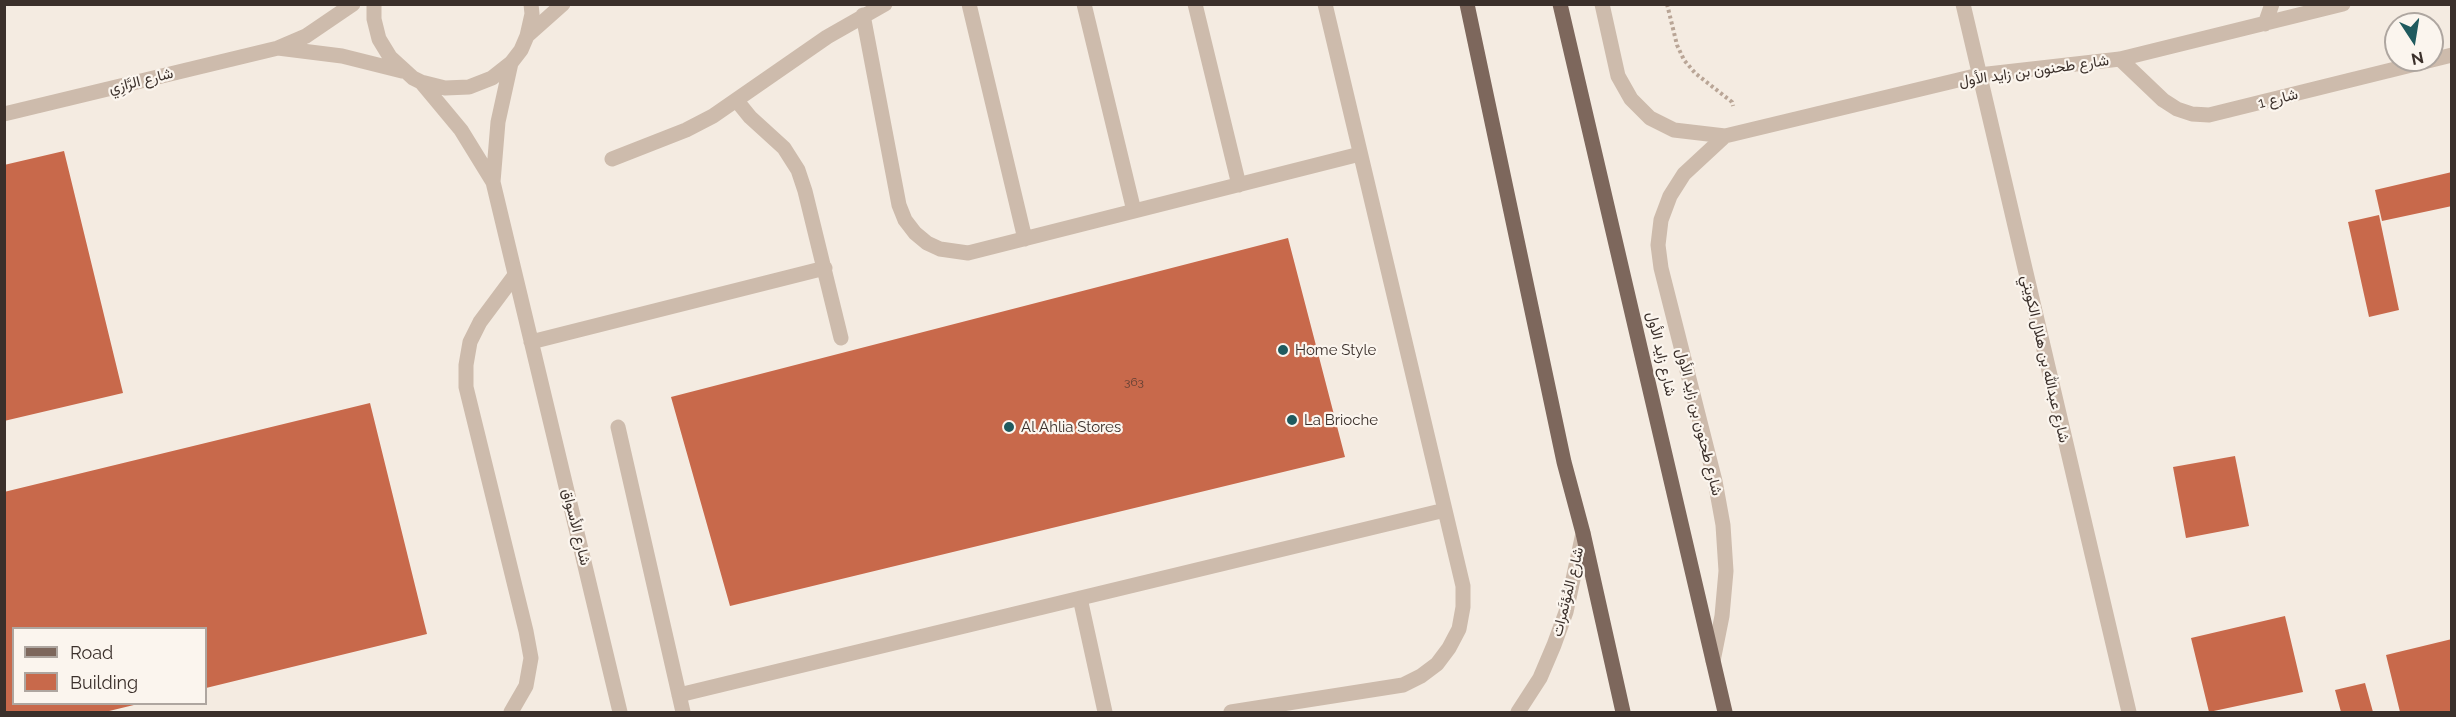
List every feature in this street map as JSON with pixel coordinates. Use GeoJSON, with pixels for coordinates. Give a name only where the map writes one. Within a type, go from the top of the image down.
{"type":"FeatureCollection","features":[{"type":"Feature","properties":{"kind":"main road"},"geometry":{"type":"LineString","coordinates":[[1467,4],[1564,462],[1583,533],[1623,712]]}},
{"type":"Feature","properties":{"kind":"main road","name":"شارع زايد الأول"},"geometry":{"type":"LineString","coordinates":[[1560,4],[1725,712]]}},
{"type":"Feature","properties":{"kind":"street","name":"شارع الرَّازِي"},"geometry":{"type":"LineString","coordinates":[[4,114],[278,48],[306,36],[353,4]]}},
{"type":"Feature","properties":{"kind":"street"},"geometry":{"type":"LineString","coordinates":[[374,4],[374,20],[379,39],[390,57],[404,72],[421,82],[445,88],[470,87],[492,78],[511,63],[521,50],[527,36],[532,14],[531,4]]}},
{"type":"Feature","properties":{"kind":"street"},"geometry":{"type":"LineString","coordinates":[[527,36],[563,4]]}},
{"type":"Feature","properties":{"kind":"street"},"geometry":{"type":"LineString","coordinates":[[612,159],[686,130],[736,101],[801,54],[863,15],[885,4]]}},
{"type":"Feature","properties":{"kind":"street"},"geometry":{"type":"LineString","coordinates":[[969,4],[1025,239]]}},
{"type":"Feature","properties":{"kind":"street"},"geometry":{"type":"LineString","coordinates":[[1084,4],[1134,211]]}},
{"type":"Feature","properties":{"kind":"street"},"geometry":{"type":"LineString","coordinates":[[1195,4],[1239,185]]}},
{"type":"Feature","properties":{"kind":"street"},"geometry":{"type":"LineString","coordinates":[[1231,712],[1384,690],[1403,685],[1421,676],[1437,664],[1449,648],[1459,628],[1463,607],[1462,586],[1325,4]]}},
{"type":"Feature","properties":{"kind":"street","name":"شارع طحنون بن زايد الأول"},"geometry":{"type":"LineString","coordinates":[[1602,4],[1618,76],[1631,99],[1650,118],[1674,130],[1732,134],[1979,75],[2120,59],[2343,4]]}},
{"type":"Feature","properties":{"kind":"street","name":"شارع عبدالله بن هلال الكويتي"},"geometry":{"type":"LineString","coordinates":[[1963,4],[2129,712]]}},
{"type":"Feature","properties":{"kind":"street"},"geometry":{"type":"LineString","coordinates":[[2265,24],[2272,4]]}},
{"type":"Feature","properties":{"kind":"street"},"geometry":{"type":"LineString","coordinates":[[863,15],[899,205],[905,220],[927,243],[954,253],[968,254],[1360,154]]}},
{"type":"Feature","properties":{"kind":"street","name":"شارع الرَّازِي"},"geometry":{"type":"LineString","coordinates":[[278,48],[342,56],[404,72]]}},
{"type":"Feature","properties":{"kind":"street","name":"شارع 1"},"geometry":{"type":"LineString","coordinates":[[2120,59],[2163,100],[2177,109],[2209,115],[2451,55]]}},
{"type":"Feature","properties":{"kind":"street","name":"شارع الأسواق"},"geometry":{"type":"LineString","coordinates":[[511,63],[498,122],[493,182],[620,712]]}},
{"type":"Feature","properties":{"kind":"street","name":"شارع الأسواق"},"geometry":{"type":"LineString","coordinates":[[421,82],[461,130],[493,182]]}},
{"type":"Feature","properties":{"kind":"street"},"geometry":{"type":"LineString","coordinates":[[736,101],[742,110],[784,148],[798,171],[825,268],[841,338]]}},
{"type":"Feature","properties":{"kind":"street","name":"شارع طحنون بن زايد الأول"},"geometry":{"type":"LineString","coordinates":[[1713,661],[1722,616],[1726,571],[1723,525],[1715,481],[1661,268],[1658,245],[1661,219],[1670,196],[1684,174],[1732,134]]}},
{"type":"Feature","properties":{"kind":"street"},"geometry":{"type":"LineString","coordinates":[[531,342],[825,268]]}},
{"type":"Feature","properties":{"kind":"street"},"geometry":{"type":"LineString","coordinates":[[511,712],[526,686],[531,658],[466,387],[466,365],[470,342],[480,322],[515,275]]}},
{"type":"Feature","properties":{"kind":"street"},"geometry":{"type":"LineString","coordinates":[[618,427],[683,712]]}},
{"type":"Feature","properties":{"kind":"street"},"geometry":{"type":"LineString","coordinates":[[679,695],[1444,510]]}},
{"type":"Feature","properties":{"kind":"street","name":"شارع المُؤتَمرات"},"geometry":{"type":"LineString","coordinates":[[1518,712],[1540,678],[1566,612],[1583,533]]}},
{"type":"Feature","properties":{"kind":"street"},"geometry":{"type":"LineString","coordinates":[[1080,598],[1105,712]]}},
{"type":"Feature","properties":{"kind":"path"},"geometry":{"type":"LineString","coordinates":[[1667,4],[1677,45],[1684,60],[1695,73],[1732,102],[1732,134]]}},
{"type":"Feature","properties":{"kind":"building"},"geometry":{"type":"Polygon","coordinates":[[[64,151],[123,393],[4,421],[4,165],[64,151]]]}},
{"type":"Feature","properties":{"kind":"building"},"geometry":{"type":"Polygon","coordinates":[[[2452,172],[2452,206],[2382,221],[2375,190],[2452,172]]]}},
{"type":"Feature","properties":{"kind":"building"},"geometry":{"type":"Polygon","coordinates":[[[2379,215],[2399,310],[2369,317],[2348,222],[2379,215]]]}},
{"type":"Feature","properties":{"kind":"building","name":"Al Ahlia Stores"},"geometry":{"type":"Polygon","coordinates":[[[1288,238],[1345,457],[730,606],[671,397],[1288,238]]]}},
{"type":"Feature","properties":{"kind":"building"},"geometry":{"type":"Polygon","coordinates":[[[370,403],[427,634],[207,688],[207,627],[12,627],[12,705],[134,705],[105,712],[4,712],[4,492],[370,403]]]}},
{"type":"Feature","properties":{"kind":"building"},"geometry":{"type":"Polygon","coordinates":[[[2235,456],[2249,526],[2186,538],[2173,467],[2235,456]]]}},
{"type":"Feature","properties":{"kind":"building"},"geometry":{"type":"Polygon","coordinates":[[[2285,616],[2303,692],[2209,712],[2191,638],[2285,616]]]}},
{"type":"Feature","properties":{"kind":"building"},"geometry":{"type":"Polygon","coordinates":[[[2452,639],[2452,712],[2400,712],[2386,655],[2452,639]]]}},
{"type":"Feature","properties":{"kind":"building"},"geometry":{"type":"Polygon","coordinates":[[[2365,683],[2373,712],[2341,712],[2335,690],[2365,683]]]}},
{"type":"Feature","properties":{"kind":"place","name":"Home Style"},"geometry":{"type":"Point","coordinates":[1283,350]}},
{"type":"Feature","properties":{"kind":"place","name":"La Brioche"},"geometry":{"type":"Point","coordinates":[1292,420]}},
{"type":"Feature","properties":{"kind":"place","name":"Al Ahlia Stores"},"geometry":{"type":"Point","coordinates":[1009,427]}}]}
